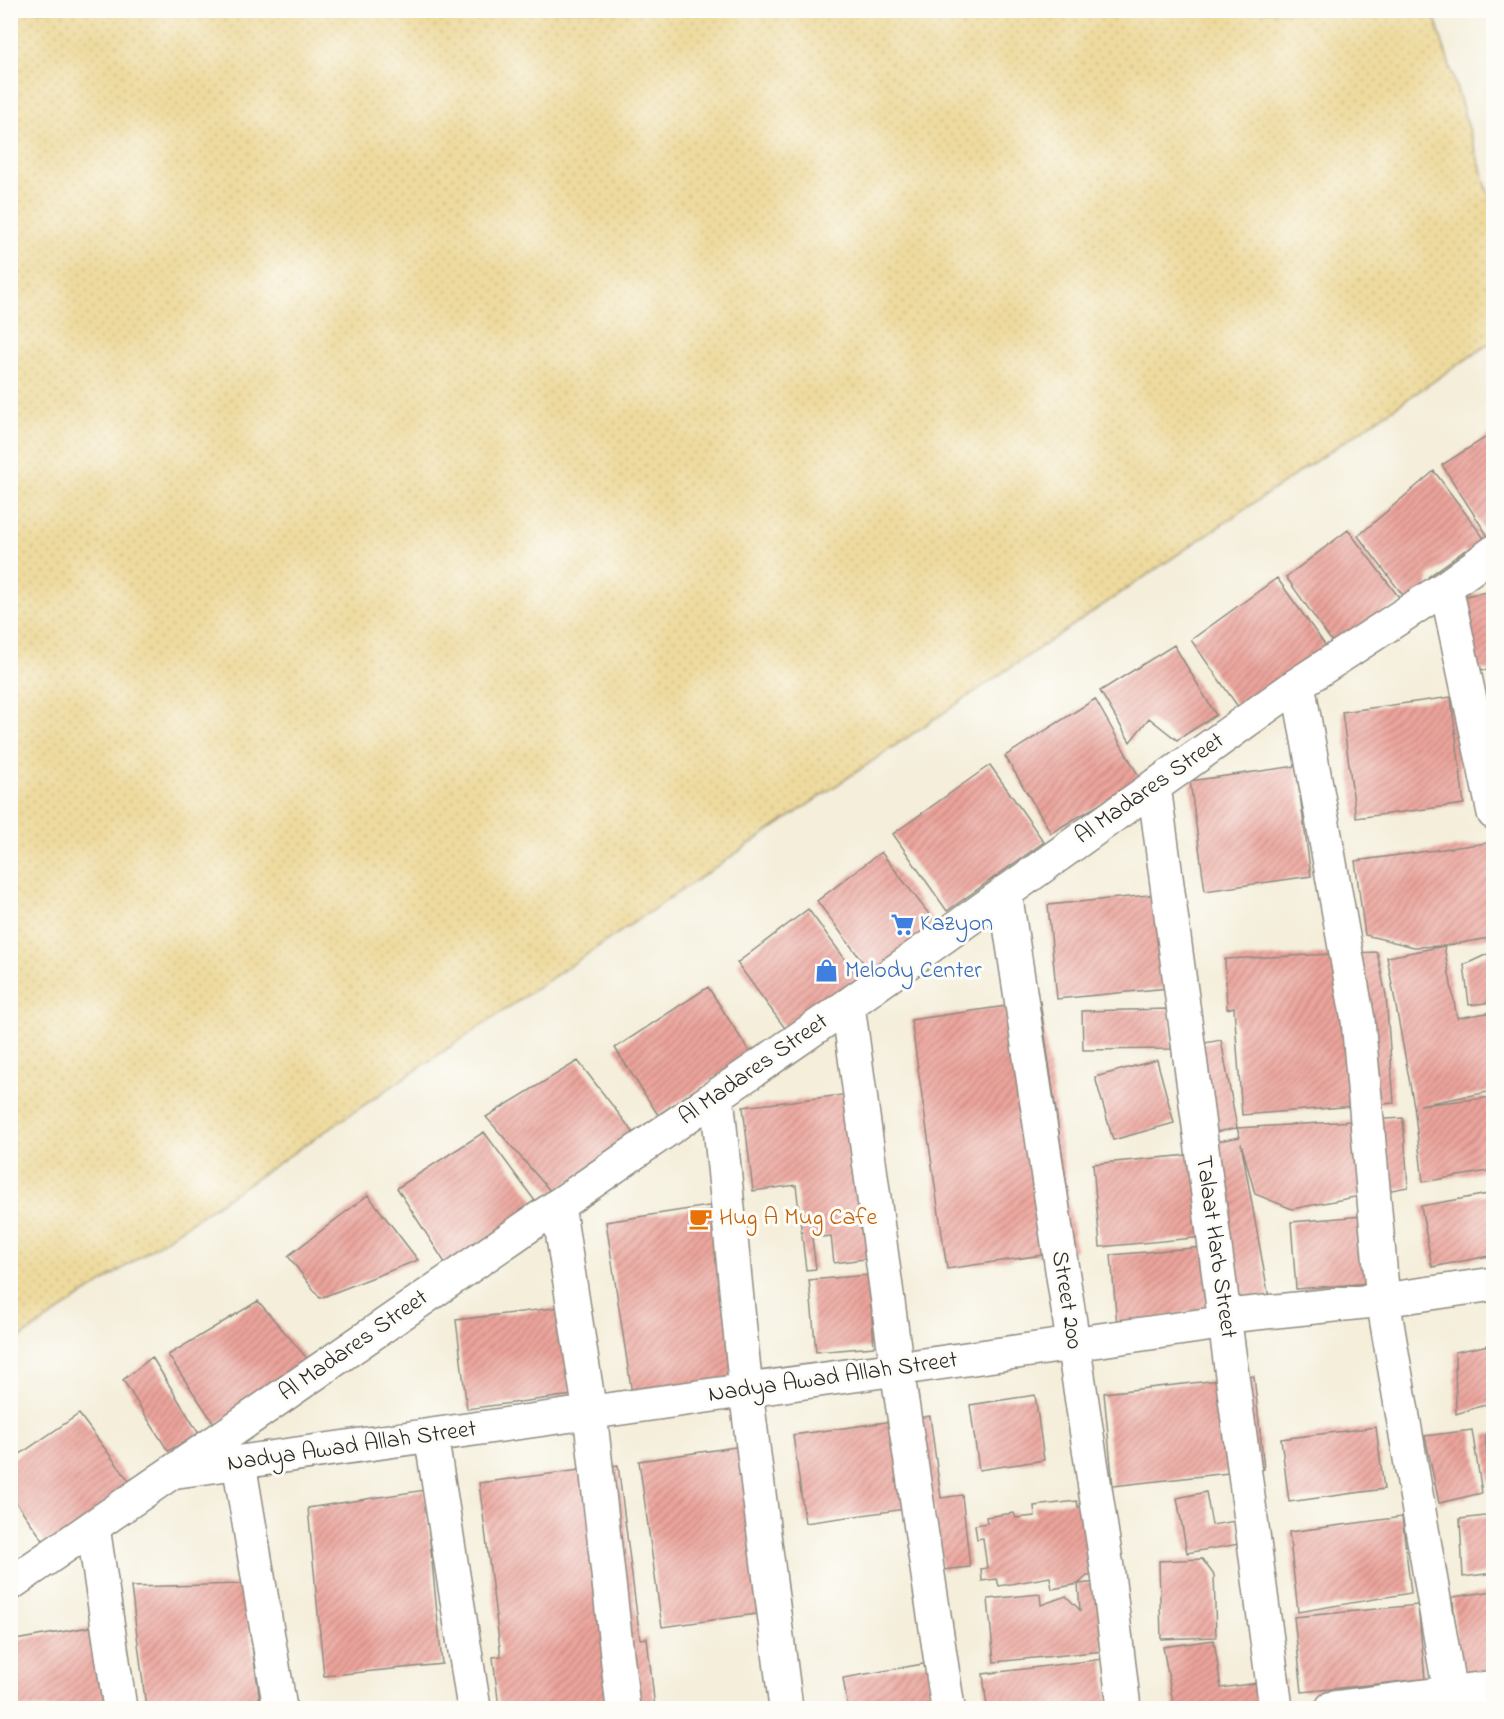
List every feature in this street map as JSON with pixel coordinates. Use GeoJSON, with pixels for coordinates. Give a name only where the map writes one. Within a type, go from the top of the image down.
{"type":"FeatureCollection","features":[{"type":"Feature","properties":{"kind":"street","name":"Al Madares Street"},"geometry":{"type":"LineString","coordinates":[[10,1584],[848,1005],[1298,684],[1446,587],[1494,552]]}},
{"type":"Feature","properties":{"kind":"street"},"geometry":{"type":"LineString","coordinates":[[1446,587],[1494,813]]}},
{"type":"Feature","properties":{"kind":"street"},"geometry":{"type":"LineString","coordinates":[[1298,684],[1358,1020],[1383,1300],[1450,1693]]}},
{"type":"Feature","properties":{"kind":"street","name":"Talaat Harb Street"},"geometry":{"type":"LineString","coordinates":[[1154,786],[1199,1135],[1227,1322],[1276,1708]]}},
{"type":"Feature","properties":{"kind":"street","name":"Street 200"},"geometry":{"type":"LineString","coordinates":[[1005,892],[1108,1574],[1124,1708]]}},
{"type":"Feature","properties":{"kind":"street"},"geometry":{"type":"LineString","coordinates":[[848,1005],[897,1369],[948,1708]]}},
{"type":"Feature","properties":{"kind":"street"},"geometry":{"type":"LineString","coordinates":[[717,1096],[746,1391],[786,1708]]}},
{"type":"Feature","properties":{"kind":"street"},"geometry":{"type":"LineString","coordinates":[[558,1205],[590,1413],[622,1708]]}},
{"type":"Feature","properties":{"kind":"street","name":"Nadya Awad Allah Street"},"geometry":{"type":"LineString","coordinates":[[172,1472],[1227,1322],[1237,1315],[1383,1300],[1494,1284]]}},
{"type":"Feature","properties":{"kind":"street"},"geometry":{"type":"LineString","coordinates":[[430,1435],[474,1708]]}},
{"type":"Feature","properties":{"kind":"street"},"geometry":{"type":"LineString","coordinates":[[238,1463],[280,1708]]}},
{"type":"Feature","properties":{"kind":"street"},"geometry":{"type":"LineString","coordinates":[[93,1527],[120,1708]]}},
{"type":"Feature","properties":{"kind":"street"},"geometry":{"type":"LineString","coordinates":[[1332,1708],[1494,1687]]}},
{"type":"Feature","properties":{"kind":"sand"},"geometry":{"type":"Polygon","coordinates":[[[11,10],[1433,11],[1493,208],[1493,341],[11,1344],[11,10]]]}},
{"type":"Feature","properties":{"kind":"building"},"geometry":{"type":"Polygon","coordinates":[[[1494,432],[1494,539],[1491,541],[1442,465],[1494,432]]]}},
{"type":"Feature","properties":{"kind":"building"},"geometry":{"type":"Polygon","coordinates":[[[1434,471],[1489,545],[1467,560],[1465,550],[1428,577],[1429,590],[1411,606],[1358,536],[1434,471]]]}},
{"type":"Feature","properties":{"kind":"building"},"geometry":{"type":"Polygon","coordinates":[[[1348,530],[1401,600],[1335,646],[1286,577],[1348,530]]]}},
{"type":"Feature","properties":{"kind":"building"},"geometry":{"type":"Polygon","coordinates":[[[1277,578],[1328,649],[1241,711],[1191,640],[1277,578]]]}},
{"type":"Feature","properties":{"kind":"building"},"geometry":{"type":"Polygon","coordinates":[[[1494,591],[1494,672],[1475,668],[1464,596],[1494,591]]]}},
{"type":"Feature","properties":{"kind":"building"},"geometry":{"type":"Polygon","coordinates":[[[1174,645],[1216,715],[1177,740],[1149,718],[1130,742],[1100,691],[1174,645]]]}},
{"type":"Feature","properties":{"kind":"building"},"geometry":{"type":"Polygon","coordinates":[[[1451,697],[1464,804],[1356,818],[1342,712],[1451,697]]]}},
{"type":"Feature","properties":{"kind":"building"},"geometry":{"type":"Polygon","coordinates":[[[1095,699],[1141,780],[1051,833],[1005,756],[1095,699]]]}},
{"type":"Feature","properties":{"kind":"building"},"geometry":{"type":"Polygon","coordinates":[[[990,765],[1044,842],[947,911],[893,834],[990,765]]]}},
{"type":"Feature","properties":{"kind":"building"},"geometry":{"type":"Polygon","coordinates":[[[1296,766],[1311,876],[1205,891],[1190,781],[1296,766]]]}},
{"type":"Feature","properties":{"kind":"building"},"geometry":{"type":"Polygon","coordinates":[[[1494,842],[1494,937],[1444,946],[1414,947],[1365,935],[1355,861],[1494,842]]]}},
{"type":"Feature","properties":{"kind":"building"},"geometry":{"type":"Polygon","coordinates":[[[881,852],[939,927],[874,977],[817,901],[881,852]]]}},
{"type":"Feature","properties":{"kind":"building"},"geometry":{"type":"Polygon","coordinates":[[[1159,894],[1168,988],[1057,999],[1048,905],[1159,894]]]}},
{"type":"Feature","properties":{"kind":"building"},"geometry":{"type":"Polygon","coordinates":[[[808,909],[862,982],[790,1035],[737,963],[808,909]]]}},
{"type":"Feature","properties":{"kind":"building"},"geometry":{"type":"Polygon","coordinates":[[[1444,946],[1457,1018],[1494,1012],[1494,1091],[1420,1105],[1494,1097],[1494,1170],[1423,1182],[1414,1106],[1387,957],[1444,946]]]}},
{"type":"Feature","properties":{"kind":"building"},"geometry":{"type":"Polygon","coordinates":[[[1494,951],[1494,1002],[1469,1005],[1464,965],[1494,951]]]}},
{"type":"Feature","properties":{"kind":"building"},"geometry":{"type":"Polygon","coordinates":[[[1377,952],[1386,995],[1394,1103],[1242,1115],[1234,1007],[1227,1009],[1225,959],[1377,952]]]}},
{"type":"Feature","properties":{"kind":"building"},"geometry":{"type":"Polygon","coordinates":[[[708,987],[751,1054],[658,1115],[615,1048],[708,987]]]}},
{"type":"Feature","properties":{"kind":"building"},"geometry":{"type":"Polygon","coordinates":[[[1040,1001],[1076,1250],[947,1269],[911,1020],[1040,1001]]]}},
{"type":"Feature","properties":{"kind":"building"},"geometry":{"type":"Polygon","coordinates":[[[1170,1009],[1171,1049],[1083,1050],[1082,1011],[1170,1009]]]}},
{"type":"Feature","properties":{"kind":"building"},"geometry":{"type":"Polygon","coordinates":[[[1221,1040],[1237,1128],[1199,1135],[1183,1047],[1221,1040]]]}},
{"type":"Feature","properties":{"kind":"building"},"geometry":{"type":"Polygon","coordinates":[[[1157,1060],[1174,1123],[1113,1140],[1095,1077],[1157,1060]]]}},
{"type":"Feature","properties":{"kind":"building"},"geometry":{"type":"Polygon","coordinates":[[[578,1061],[636,1136],[552,1193],[486,1117],[578,1061]]]}},
{"type":"Feature","properties":{"kind":"building"},"geometry":{"type":"Polygon","coordinates":[[[867,1092],[887,1256],[834,1263],[831,1236],[812,1238],[816,1269],[806,1270],[796,1185],[753,1191],[743,1107],[867,1092]]]}},
{"type":"Feature","properties":{"kind":"building"},"geometry":{"type":"Polygon","coordinates":[[[1403,1118],[1408,1187],[1292,1209],[1255,1194],[1241,1143],[1269,1298],[1117,1325],[1111,1255],[1227,1245],[1225,1235],[1100,1247],[1093,1164],[1210,1153],[1208,1143],[1240,1137],[1237,1128],[1403,1118]]]}},
{"type":"Feature","properties":{"kind":"building"},"geometry":{"type":"Polygon","coordinates":[[[484,1132],[538,1205],[447,1266],[397,1188],[484,1132]]]}},
{"type":"Feature","properties":{"kind":"building"},"geometry":{"type":"Polygon","coordinates":[[[1494,1193],[1494,1255],[1432,1267],[1421,1206],[1494,1193]]]}},
{"type":"Feature","properties":{"kind":"building"},"geometry":{"type":"Polygon","coordinates":[[[368,1195],[418,1260],[320,1298],[288,1256],[368,1195]]]}},
{"type":"Feature","properties":{"kind":"building"},"geometry":{"type":"Polygon","coordinates":[[[734,1202],[760,1374],[632,1394],[606,1222],[734,1202]]]}},
{"type":"Feature","properties":{"kind":"building"},"geometry":{"type":"Polygon","coordinates":[[[1363,1216],[1369,1283],[1296,1289],[1291,1222],[1363,1216]]]}},
{"type":"Feature","properties":{"kind":"building"},"geometry":{"type":"Polygon","coordinates":[[[869,1275],[874,1347],[816,1352],[809,1280],[869,1275]]]}},
{"type":"Feature","properties":{"kind":"building"},"geometry":{"type":"Polygon","coordinates":[[[258,1301],[311,1363],[215,1425],[168,1355],[258,1301]]]}},
{"type":"Feature","properties":{"kind":"building"},"geometry":{"type":"Polygon","coordinates":[[[561,1307],[572,1395],[467,1409],[456,1320],[561,1307]]]}},
{"type":"Feature","properties":{"kind":"building"},"geometry":{"type":"Polygon","coordinates":[[[1494,1344],[1494,1402],[1456,1414],[1455,1352],[1494,1344]]]}},
{"type":"Feature","properties":{"kind":"building"},"geometry":{"type":"Polygon","coordinates":[[[152,1357],[199,1434],[168,1451],[123,1380],[152,1357]]]}},
{"type":"Feature","properties":{"kind":"building"},"geometry":{"type":"Polygon","coordinates":[[[1254,1376],[1264,1469],[1113,1486],[1104,1393],[1254,1376]]]}},
{"type":"Feature","properties":{"kind":"building"},"geometry":{"type":"Polygon","coordinates":[[[1035,1395],[1044,1460],[979,1470],[970,1405],[1035,1395]]]}},
{"type":"Feature","properties":{"kind":"building"},"geometry":{"type":"Polygon","coordinates":[[[79,1414],[133,1486],[48,1547],[10,1494],[10,1461],[79,1414]]]}},
{"type":"Feature","properties":{"kind":"building"},"geometry":{"type":"Polygon","coordinates":[[[930,1416],[941,1498],[962,1495],[970,1567],[942,1570],[934,1505],[805,1523],[793,1435],[930,1416]]]}},
{"type":"Feature","properties":{"kind":"building"},"geometry":{"type":"Polygon","coordinates":[[[1376,1427],[1384,1489],[1289,1502],[1281,1439],[1376,1427]]]}},
{"type":"Feature","properties":{"kind":"building"},"geometry":{"type":"Polygon","coordinates":[[[1472,1430],[1482,1493],[1439,1503],[1425,1436],[1472,1430]]]}},
{"type":"Feature","properties":{"kind":"building"},"geometry":{"type":"Polygon","coordinates":[[[1494,1433],[1494,1499],[1491,1500],[1485,1435],[1494,1433]]]}},
{"type":"Feature","properties":{"kind":"building"},"geometry":{"type":"Polygon","coordinates":[[[763,1443],[786,1610],[662,1627],[639,1461],[763,1443]]]}},
{"type":"Feature","properties":{"kind":"building"},"geometry":{"type":"Polygon","coordinates":[[[618,1465],[640,1639],[647,1638],[655,1708],[499,1708],[493,1657],[501,1656],[479,1483],[618,1465]]]}},
{"type":"Feature","properties":{"kind":"building"},"geometry":{"type":"Polygon","coordinates":[[[425,1490],[442,1664],[324,1676],[308,1508],[425,1490]]]}},
{"type":"Feature","properties":{"kind":"building"},"geometry":{"type":"Polygon","coordinates":[[[1206,1492],[1212,1525],[1235,1521],[1239,1544],[1187,1553],[1177,1498],[1206,1492]]]}},
{"type":"Feature","properties":{"kind":"building"},"geometry":{"type":"Polygon","coordinates":[[[1077,1501],[1078,1507],[1094,1506],[1102,1575],[1087,1576],[1078,1584],[1052,1589],[1050,1577],[999,1586],[997,1579],[982,1581],[981,1569],[987,1568],[983,1538],[977,1539],[975,1525],[987,1523],[986,1517],[1014,1513],[1016,1518],[1035,1516],[1034,1506],[1077,1501]]]}},
{"type":"Feature","properties":{"kind":"building"},"geometry":{"type":"Polygon","coordinates":[[[1494,1515],[1494,1573],[1463,1577],[1460,1519],[1494,1515]]]}},
{"type":"Feature","properties":{"kind":"building"},"geometry":{"type":"Polygon","coordinates":[[[1402,1517],[1411,1593],[1298,1612],[1289,1532],[1402,1517]]]}},
{"type":"Feature","properties":{"kind":"building"},"geometry":{"type":"Polygon","coordinates":[[[1202,1559],[1214,1575],[1216,1637],[1161,1639],[1159,1561],[1202,1559]]]}},
{"type":"Feature","properties":{"kind":"building"},"geometry":{"type":"Polygon","coordinates":[[[1098,1582],[1104,1651],[994,1662],[988,1599],[1040,1594],[1041,1605],[1066,1596],[1080,1610],[1078,1584],[1098,1582]]]}},
{"type":"Feature","properties":{"kind":"building"},"geometry":{"type":"Polygon","coordinates":[[[243,1584],[261,1708],[146,1708],[131,1587],[243,1584]]]}},
{"type":"Feature","properties":{"kind":"building"},"geometry":{"type":"Polygon","coordinates":[[[1494,1591],[1494,1674],[1458,1678],[1453,1597],[1494,1591]]]}},
{"type":"Feature","properties":{"kind":"building"},"geometry":{"type":"Polygon","coordinates":[[[1418,1605],[1425,1679],[1302,1692],[1294,1617],[1418,1605]]]}},
{"type":"Feature","properties":{"kind":"building"},"geometry":{"type":"Polygon","coordinates":[[[101,1625],[109,1708],[10,1708],[10,1641],[101,1625]]]}},
{"type":"Feature","properties":{"kind":"building"},"geometry":{"type":"Polygon","coordinates":[[[1214,1640],[1221,1688],[1287,1679],[1277,1708],[1174,1708],[1163,1647],[1214,1640]]]}},
{"type":"Feature","properties":{"kind":"building"},"geometry":{"type":"Polygon","coordinates":[[[1103,1659],[1109,1708],[987,1708],[983,1674],[1103,1659]]]}},
{"type":"Feature","properties":{"kind":"building"},"geometry":{"type":"Polygon","coordinates":[[[929,1663],[930,1708],[848,1708],[843,1678],[929,1663]]]}},
{"type":"Feature","properties":{"kind":"place","name":"Kazyon"},"geometry":{"type":"Point","coordinates":[902,924]}},
{"type":"Feature","properties":{"kind":"place","name":"Melody Center"},"geometry":{"type":"Point","coordinates":[827,971]}},
{"type":"Feature","properties":{"kind":"place","name":"Hug A Mug Cafe"},"geometry":{"type":"Point","coordinates":[701,1218]}}]}
